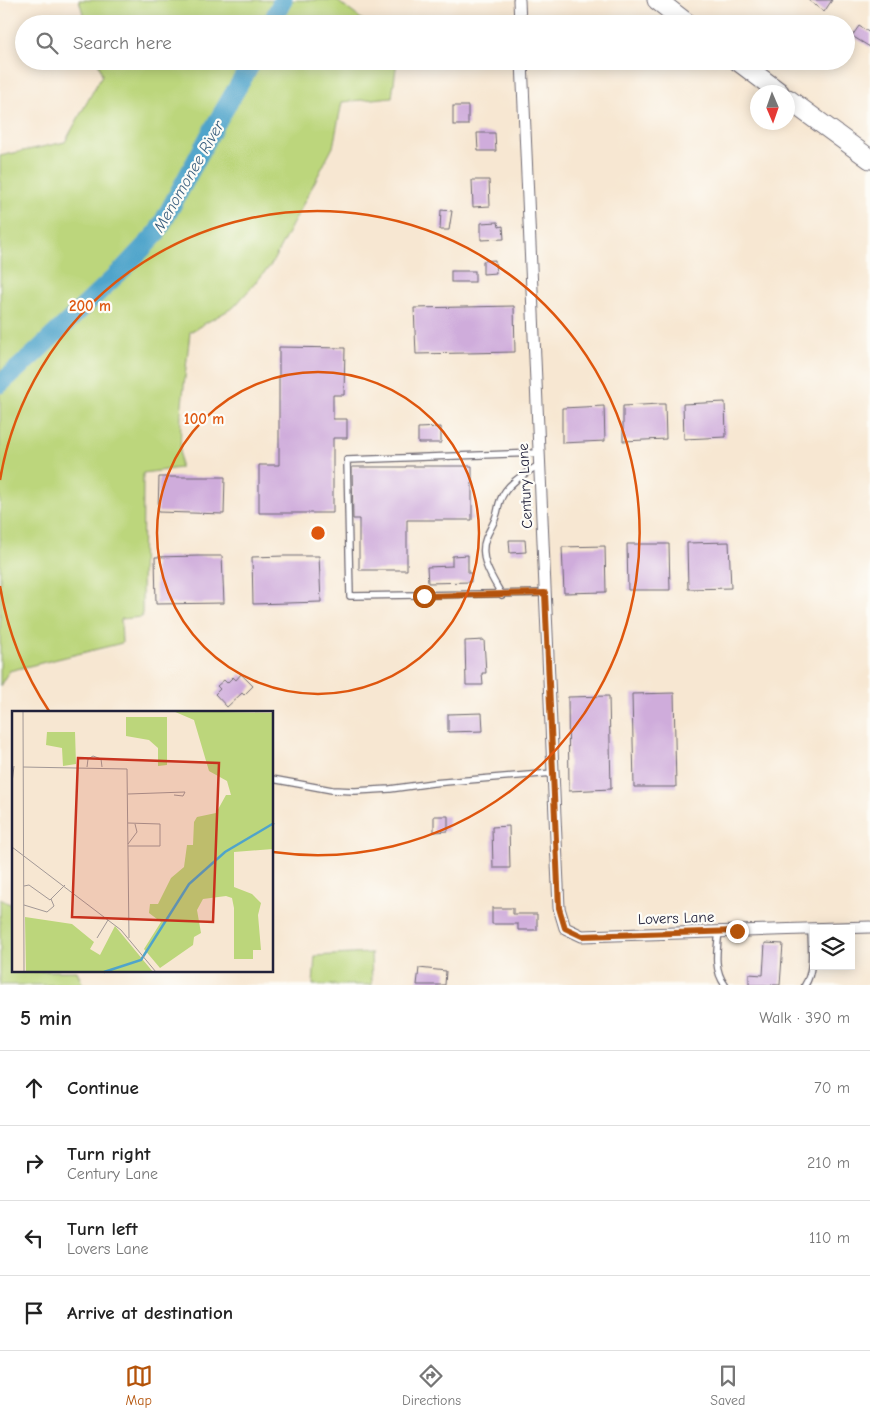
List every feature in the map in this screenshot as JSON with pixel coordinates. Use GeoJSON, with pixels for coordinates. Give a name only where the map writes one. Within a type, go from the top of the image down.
{"type":"FeatureCollection","features":[{"type":"Feature","properties":{"kind":"main road"},"geometry":{"type":"LineString","coordinates":[[657,0],[676,15]]}},
{"type":"Feature","properties":{"kind":"main road"},"geometry":{"type":"LineString","coordinates":[[750,70],[770,85]]}},
{"type":"Feature","properties":{"kind":"main road"},"geometry":{"type":"LineString","coordinates":[[795,103],[870,159]]}},
{"type":"Feature","properties":{"kind":"street"},"geometry":{"type":"LineString","coordinates":[[519,0],[520,15]]}},
{"type":"Feature","properties":{"kind":"street","name":"Century Lane"},"geometry":{"type":"LineString","coordinates":[[522,70],[559,908]]}},
{"type":"Feature","properties":{"kind":"street","name":"Lovers Lane"},"geometry":{"type":"LineString","coordinates":[[559,908],[565,928],[582,936],[810,928]]}},
{"type":"Feature","properties":{"kind":"street","name":"Lovers Lane"},"geometry":{"type":"LineString","coordinates":[[855,927],[870,927]]}},
{"type":"Feature","properties":{"kind":"lane"},"geometry":{"type":"LineString","coordinates":[[502,595],[487,569],[484,552],[486,539],[496,516],[500,500],[516,480],[539,459]]}},
{"type":"Feature","properties":{"kind":"lane"},"geometry":{"type":"LineString","coordinates":[[539,459],[347,460],[350,596],[545,593]]}},
{"type":"Feature","properties":{"kind":"lane"},"geometry":{"type":"LineString","coordinates":[[274,779],[332,790],[355,791],[553,773]]}},
{"type":"Feature","properties":{"kind":"lane"},"geometry":{"type":"LineString","coordinates":[[719,931],[717,969],[726,985]]}},
{"type":"Feature","properties":{"kind":"lane"},"geometry":{"type":"LineString","coordinates":[[805,985],[811,970]]}},
{"type":"Feature","properties":{"kind":"green space"},"geometry":{"type":"Polygon","coordinates":[[[79,0],[336,0],[356,15],[83,15],[79,0]]]}},
{"type":"Feature","properties":{"kind":"green space"},"geometry":{"type":"Polygon","coordinates":[[[101,70],[396,70],[392,97],[342,102],[333,147],[271,265],[234,307],[190,332],[181,413],[180,468],[143,473],[142,617],[121,619],[122,643],[9,671],[0,686],[0,156],[65,142],[102,75],[101,70]]]}},
{"type":"Feature","properties":{"kind":"green space"},"geometry":{"type":"Polygon","coordinates":[[[0,899],[12,905],[12,972],[77,972],[83,985],[0,985],[0,899]]]}},
{"type":"Feature","properties":{"kind":"green space"},"geometry":{"type":"Polygon","coordinates":[[[371,953],[372,985],[313,985],[315,956],[371,953]]]}},
{"type":"Feature","properties":{"kind":"building"},"geometry":{"type":"Polygon","coordinates":[[[808,0],[832,0],[824,12],[808,0]]]}},
{"type":"Feature","properties":{"kind":"building"},"geometry":{"type":"Polygon","coordinates":[[[859,26],[870,33],[870,47],[855,38],[855,32],[859,26]]]}},
{"type":"Feature","properties":{"kind":"building"},"geometry":{"type":"Polygon","coordinates":[[[453,106],[468,106],[468,125],[453,125],[453,106]]]}},
{"type":"Feature","properties":{"kind":"building"},"geometry":{"type":"Polygon","coordinates":[[[477,133],[495,133],[496,151],[478,151],[477,133]]]}},
{"type":"Feature","properties":{"kind":"building"},"geometry":{"type":"Polygon","coordinates":[[[472,180],[489,180],[490,206],[473,207],[472,180]]]}},
{"type":"Feature","properties":{"kind":"building"},"geometry":{"type":"Polygon","coordinates":[[[441,210],[452,211],[449,230],[440,230],[441,210]]]}},
{"type":"Feature","properties":{"kind":"building"},"geometry":{"type":"Polygon","coordinates":[[[498,222],[499,227],[503,226],[504,239],[481,240],[481,223],[498,222]]]}},
{"type":"Feature","properties":{"kind":"building"},"geometry":{"type":"Polygon","coordinates":[[[495,260],[496,273],[483,274],[483,261],[495,260]]]}},
{"type":"Feature","properties":{"kind":"building"},"geometry":{"type":"Polygon","coordinates":[[[451,271],[475,271],[475,282],[451,282],[451,271]]]}},
{"type":"Feature","properties":{"kind":"building"},"geometry":{"type":"Polygon","coordinates":[[[514,306],[515,352],[416,354],[414,308],[514,306]]]}},
{"type":"Feature","properties":{"kind":"building"},"geometry":{"type":"Polygon","coordinates":[[[279,347],[345,348],[344,395],[333,395],[333,419],[347,419],[347,438],[333,438],[333,513],[259,513],[259,465],[279,465],[279,347]]]}},
{"type":"Feature","properties":{"kind":"building"},"geometry":{"type":"Polygon","coordinates":[[[725,402],[726,437],[684,439],[683,404],[725,402]]]}},
{"type":"Feature","properties":{"kind":"building"},"geometry":{"type":"Polygon","coordinates":[[[665,404],[666,439],[623,441],[623,406],[665,404]]]}},
{"type":"Feature","properties":{"kind":"building"},"geometry":{"type":"Polygon","coordinates":[[[604,406],[605,441],[562,443],[562,408],[604,406]]]}},
{"type":"Feature","properties":{"kind":"building"},"geometry":{"type":"Polygon","coordinates":[[[441,427],[441,443],[418,443],[418,428],[441,427]]]}},
{"type":"Feature","properties":{"kind":"building"},"geometry":{"type":"Polygon","coordinates":[[[472,466],[472,520],[407,520],[407,570],[359,570],[359,519],[353,519],[352,467],[472,466]]]}},
{"type":"Feature","properties":{"kind":"building"},"geometry":{"type":"Polygon","coordinates":[[[159,477],[225,477],[224,514],[158,512],[159,477]]]}},
{"type":"Feature","properties":{"kind":"building"},"geometry":{"type":"Polygon","coordinates":[[[509,540],[525,540],[526,552],[510,553],[509,540]]]}},
{"type":"Feature","properties":{"kind":"building"},"geometry":{"type":"Polygon","coordinates":[[[729,542],[731,588],[688,589],[687,543],[729,542]]]}},
{"type":"Feature","properties":{"kind":"building"},"geometry":{"type":"Polygon","coordinates":[[[627,544],[669,544],[670,590],[628,590],[627,544]]]}},
{"type":"Feature","properties":{"kind":"building"},"geometry":{"type":"Polygon","coordinates":[[[605,546],[606,592],[564,593],[562,547],[605,546]]]}},
{"type":"Feature","properties":{"kind":"building"},"geometry":{"type":"Polygon","coordinates":[[[468,555],[468,573],[471,573],[471,582],[428,583],[427,567],[452,566],[452,556],[468,555]]]}},
{"type":"Feature","properties":{"kind":"building"},"geometry":{"type":"Polygon","coordinates":[[[222,556],[224,603],[156,604],[155,557],[222,556]]]}},
{"type":"Feature","properties":{"kind":"building"},"geometry":{"type":"Polygon","coordinates":[[[319,556],[321,602],[253,604],[252,557],[319,556]]]}},
{"type":"Feature","properties":{"kind":"building"},"geometry":{"type":"Polygon","coordinates":[[[484,640],[486,673],[482,673],[483,685],[466,685],[465,641],[484,640]]]}},
{"type":"Feature","properties":{"kind":"building"},"geometry":{"type":"Polygon","coordinates":[[[241,674],[253,686],[227,707],[215,694],[220,689],[217,686],[224,680],[227,683],[233,677],[236,680],[241,674]]]}},
{"type":"Feature","properties":{"kind":"building"},"geometry":{"type":"Polygon","coordinates":[[[674,693],[676,787],[634,787],[632,694],[674,693]]]}},
{"type":"Feature","properties":{"kind":"building"},"geometry":{"type":"Polygon","coordinates":[[[609,696],[611,789],[569,791],[568,697],[609,696]]]}},
{"type":"Feature","properties":{"kind":"building"},"geometry":{"type":"Polygon","coordinates":[[[482,713],[483,731],[448,732],[448,714],[482,713]]]}},
{"type":"Feature","properties":{"kind":"building"},"geometry":{"type":"Polygon","coordinates":[[[434,816],[448,816],[448,831],[434,832],[434,816]]]}},
{"type":"Feature","properties":{"kind":"building"},"geometry":{"type":"Polygon","coordinates":[[[509,826],[510,868],[493,868],[492,827],[509,826]]]}},
{"type":"Feature","properties":{"kind":"building"},"geometry":{"type":"Polygon","coordinates":[[[492,908],[513,908],[513,914],[537,914],[537,930],[518,930],[518,924],[492,924],[492,908]]]}},
{"type":"Feature","properties":{"kind":"building"},"geometry":{"type":"Polygon","coordinates":[[[765,943],[783,944],[780,985],[749,985],[749,974],[763,975],[765,943]]]}},
{"type":"Feature","properties":{"kind":"building"},"geometry":{"type":"Polygon","coordinates":[[[419,968],[446,971],[445,985],[417,985],[419,968]]]}},
{"type":"Feature","properties":{"kind":"waterway","name":"Menomonee River"},"geometry":{"type":"LineString","coordinates":[[276,15],[283,0]]}},
{"type":"Feature","properties":{"kind":"waterway","name":"Menomonee River"},"geometry":{"type":"LineString","coordinates":[[0,384],[123,269],[157,233],[214,127],[248,70]]}},
{"type":"Feature","properties":{"kind":"route"},"geometry":{"type":"LineString","coordinates":[[424,596],[545,593],[559,908],[565,928],[582,936],[737,931]]}}]}
